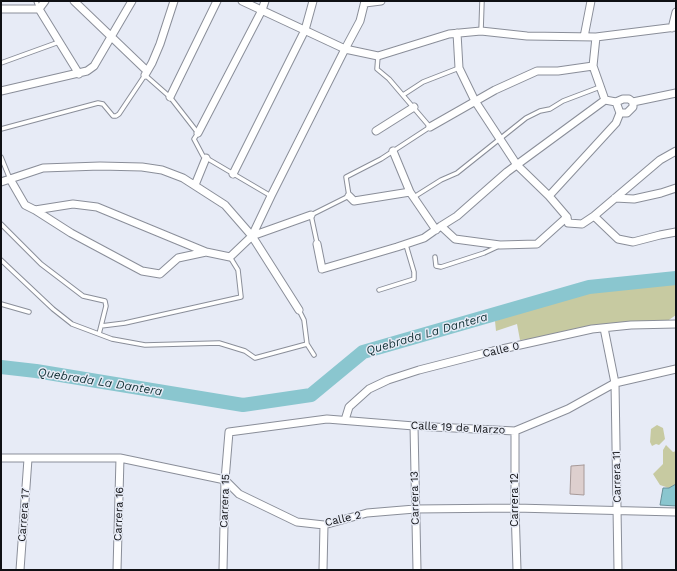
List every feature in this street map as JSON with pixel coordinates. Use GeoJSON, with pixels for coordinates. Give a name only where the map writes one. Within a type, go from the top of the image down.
{"type":"FeatureCollection","features":[{"type":"Feature","properties":{"kind":"street"},"geometry":{"type":"LineString","coordinates":[[39,9],[45,1]]}},
{"type":"Feature","properties":{"kind":"street"},"geometry":{"type":"LineString","coordinates":[[74,1],[82,4],[111,38],[146,73],[160,44],[174,1]]}},
{"type":"Feature","properties":{"kind":"street"},"geometry":{"type":"LineString","coordinates":[[1,91],[79,74],[94,66],[132,1]]}},
{"type":"Feature","properties":{"kind":"street"},"geometry":{"type":"LineString","coordinates":[[170,97],[217,1]]}},
{"type":"Feature","properties":{"kind":"street"},"geometry":{"type":"LineString","coordinates":[[242,1],[345,49],[378,56],[449,34],[481,30],[527,36],[596,37],[674,27],[676,12]]}},
{"type":"Feature","properties":{"kind":"street"},"geometry":{"type":"LineString","coordinates":[[198,133],[262,10],[265,1]]}},
{"type":"Feature","properties":{"kind":"street"},"geometry":{"type":"LineString","coordinates":[[233,174],[305,30],[313,1]]}},
{"type":"Feature","properties":{"kind":"street"},"geometry":{"type":"LineString","coordinates":[[35,210],[73,204],[97,207],[206,252],[230,256],[252,236],[360,21],[365,2],[381,1]]}},
{"type":"Feature","properties":{"kind":"street"},"geometry":{"type":"LineString","coordinates":[[584,37],[591,1]]}},
{"type":"Feature","properties":{"kind":"street"},"geometry":{"type":"LineString","coordinates":[[1,9],[39,9]]}},
{"type":"Feature","properties":{"kind":"street"},"geometry":{"type":"LineString","coordinates":[[39,9],[79,74]]}},
{"type":"Feature","properties":{"kind":"street"},"geometry":{"type":"LineString","coordinates":[[457,33],[459,68],[475,102],[517,165],[549,196],[567,217],[568,223],[582,224],[594,216],[660,160],[676,151]]}},
{"type":"Feature","properties":{"kind":"street"},"geometry":{"type":"LineString","coordinates":[[596,37],[594,66],[605,100]]}},
{"type":"Feature","properties":{"kind":"street"},"geometry":{"type":"LineString","coordinates":[[430,127],[494,90],[537,71],[558,71],[594,66]]}},
{"type":"Feature","properties":{"kind":"street"},"geometry":{"type":"LineString","coordinates":[[317,244],[322,269],[406,245],[424,238],[457,216],[517,165],[605,100],[616,102],[623,99],[629,99],[633,102],[676,93]]}},
{"type":"Feature","properties":{"kind":"street"},"geometry":{"type":"LineString","coordinates":[[549,196],[616,123],[620,113],[616,102]]}},
{"type":"Feature","properties":{"kind":"street"},"geometry":{"type":"LineString","coordinates":[[620,113],[627,114],[633,107],[633,102]]}},
{"type":"Feature","properties":{"kind":"street"},"geometry":{"type":"LineString","coordinates":[[376,131],[414,107]]}},
{"type":"Feature","properties":{"kind":"street"},"geometry":{"type":"LineString","coordinates":[[393,151],[411,194],[439,228],[455,239],[500,245],[536,244],[567,217]]}},
{"type":"Feature","properties":{"kind":"street"},"geometry":{"type":"LineString","coordinates":[[195,185],[206,158]]}},
{"type":"Feature","properties":{"kind":"street"},"geometry":{"type":"LineString","coordinates":[[1,182],[43,168],[75,166],[142,167],[162,170],[183,178],[225,205],[252,236],[299,310]]}},
{"type":"Feature","properties":{"kind":"street"},"geometry":{"type":"LineString","coordinates":[[10,179],[26,205],[72,233],[142,271],[160,274],[178,258],[206,252]]}},
{"type":"Feature","properties":{"kind":"street"},"geometry":{"type":"LineString","coordinates":[[615,198],[634,199],[676,188]]}},
{"type":"Feature","properties":{"kind":"street"},"geometry":{"type":"LineString","coordinates":[[349,196],[354,201],[411,194]]}},
{"type":"Feature","properties":{"kind":"street"},"geometry":{"type":"LineString","coordinates":[[252,236],[311,215]]}},
{"type":"Feature","properties":{"kind":"street"},"geometry":{"type":"LineString","coordinates":[[594,216],[618,239],[633,242],[676,232]]}},
{"type":"Feature","properties":{"kind":"street","name":"Calle 0"},"geometry":{"type":"LineString","coordinates":[[345,420],[349,407],[369,389],[388,380],[419,370],[493,351],[592,330],[631,325],[676,324]]}},
{"type":"Feature","properties":{"kind":"street","name":"Carrera 11"},"geometry":{"type":"LineString","coordinates":[[604,328],[615,383],[618,570]]}},
{"type":"Feature","properties":{"kind":"street","name":"Calle 19 de Marzo"},"geometry":{"type":"LineString","coordinates":[[229,432],[327,419],[414,426],[515,431],[568,409],[615,383],[676,369]]}},
{"type":"Feature","properties":{"kind":"street","name":"Carrera 13"},"geometry":{"type":"LineString","coordinates":[[414,426],[415,509],[418,570]]}},
{"type":"Feature","properties":{"kind":"street","name":"Carrera 12"},"geometry":{"type":"LineString","coordinates":[[515,431],[517,570]]}},
{"type":"Feature","properties":{"kind":"street","name":"Carrera 15"},"geometry":{"type":"LineString","coordinates":[[223,570],[224,480],[229,432]]}},
{"type":"Feature","properties":{"kind":"street"},"geometry":{"type":"LineString","coordinates":[[1,458],[120,458],[224,480]]}},
{"type":"Feature","properties":{"kind":"street","name":"Carrera 16"},"geometry":{"type":"LineString","coordinates":[[117,570],[120,458]]}},
{"type":"Feature","properties":{"kind":"street","name":"Carrera 17"},"geometry":{"type":"LineString","coordinates":[[20,570],[28,459]]}},
{"type":"Feature","properties":{"kind":"street","name":"Calle 2"},"geometry":{"type":"LineString","coordinates":[[224,480],[239,494],[297,522],[324,525],[368,513],[415,509],[515,508],[676,512]]}},
{"type":"Feature","properties":{"kind":"street"},"geometry":{"type":"LineString","coordinates":[[323,570],[324,525]]}},
{"type":"Feature","properties":{"kind":"lane"},"geometry":{"type":"LineString","coordinates":[[36,1],[39,9]]}},
{"type":"Feature","properties":{"kind":"lane"},"geometry":{"type":"LineString","coordinates":[[481,30],[482,1]]}},
{"type":"Feature","properties":{"kind":"lane"},"geometry":{"type":"LineString","coordinates":[[1,64],[59,42]]}},
{"type":"Feature","properties":{"kind":"lane"},"geometry":{"type":"LineString","coordinates":[[317,244],[311,215],[349,196],[346,177],[393,151],[430,127],[389,79],[377,69],[378,56]]}},
{"type":"Feature","properties":{"kind":"lane"},"geometry":{"type":"LineString","coordinates":[[403,95],[423,82],[459,68]]}},
{"type":"Feature","properties":{"kind":"lane"},"geometry":{"type":"LineString","coordinates":[[1,129],[98,103],[103,104],[113,116],[116,116],[119,114],[146,73],[170,97],[198,133],[194,140],[203,156],[271,196]]}},
{"type":"Feature","properties":{"kind":"lane"},"geometry":{"type":"LineString","coordinates":[[411,194],[457,173],[530,116],[600,87]]}},
{"type":"Feature","properties":{"kind":"lane"},"geometry":{"type":"LineString","coordinates":[[1,157],[10,179]]}},
{"type":"Feature","properties":{"kind":"lane"},"geometry":{"type":"LineString","coordinates":[[1,224],[41,264],[83,296],[105,301],[106,306],[99,334]]}},
{"type":"Feature","properties":{"kind":"lane"},"geometry":{"type":"LineString","coordinates":[[379,290],[414,279],[414,272],[406,245]]}},
{"type":"Feature","properties":{"kind":"lane"},"geometry":{"type":"LineString","coordinates":[[434,257],[436,266],[441,267],[484,253],[500,245]]}},
{"type":"Feature","properties":{"kind":"lane"},"geometry":{"type":"LineString","coordinates":[[101,326],[125,323],[241,297],[238,270],[230,256]]}},
{"type":"Feature","properties":{"kind":"lane"},"geometry":{"type":"LineString","coordinates":[[1,260],[72,324],[112,339],[145,345],[219,343],[245,351],[255,358],[307,344]]}},
{"type":"Feature","properties":{"kind":"lane"},"geometry":{"type":"LineString","coordinates":[[1,304],[29,312]]}},
{"type":"Feature","properties":{"kind":"lane"},"geometry":{"type":"LineString","coordinates":[[299,310],[304,320],[307,344],[314,355]]}},
{"type":"Feature","properties":{"kind":"green space"},"geometry":{"type":"Polygon","coordinates":[[[676,278],[676,315],[663,324],[520,340],[517,324],[496,331],[495,321],[589,287],[676,278]]]}},
{"type":"Feature","properties":{"kind":"green space"},"geometry":{"type":"Polygon","coordinates":[[[657,425],[663,428],[665,439],[659,445],[656,444],[652,446],[650,442],[651,429],[657,425]]]}},
{"type":"Feature","properties":{"kind":"green space"},"geometry":{"type":"Polygon","coordinates":[[[666,445],[673,452],[676,451],[676,484],[669,488],[660,485],[653,474],[663,464],[663,450],[666,445]]]}},
{"type":"Feature","properties":{"kind":"water"},"geometry":{"type":"Polygon","coordinates":[[[676,484],[676,506],[660,505],[663,488],[669,488],[676,484]]]}},
{"type":"Feature","properties":{"kind":"building"},"geometry":{"type":"Polygon","coordinates":[[[584,465],[584,495],[570,494],[571,466],[584,465]]]}},
{"type":"Feature","properties":{"kind":"waterway","name":"Quebrada La Dantera"},"geometry":{"type":"LineString","coordinates":[[1,367],[36,371],[243,405],[311,395],[363,352],[589,287],[676,278]]}}]}
